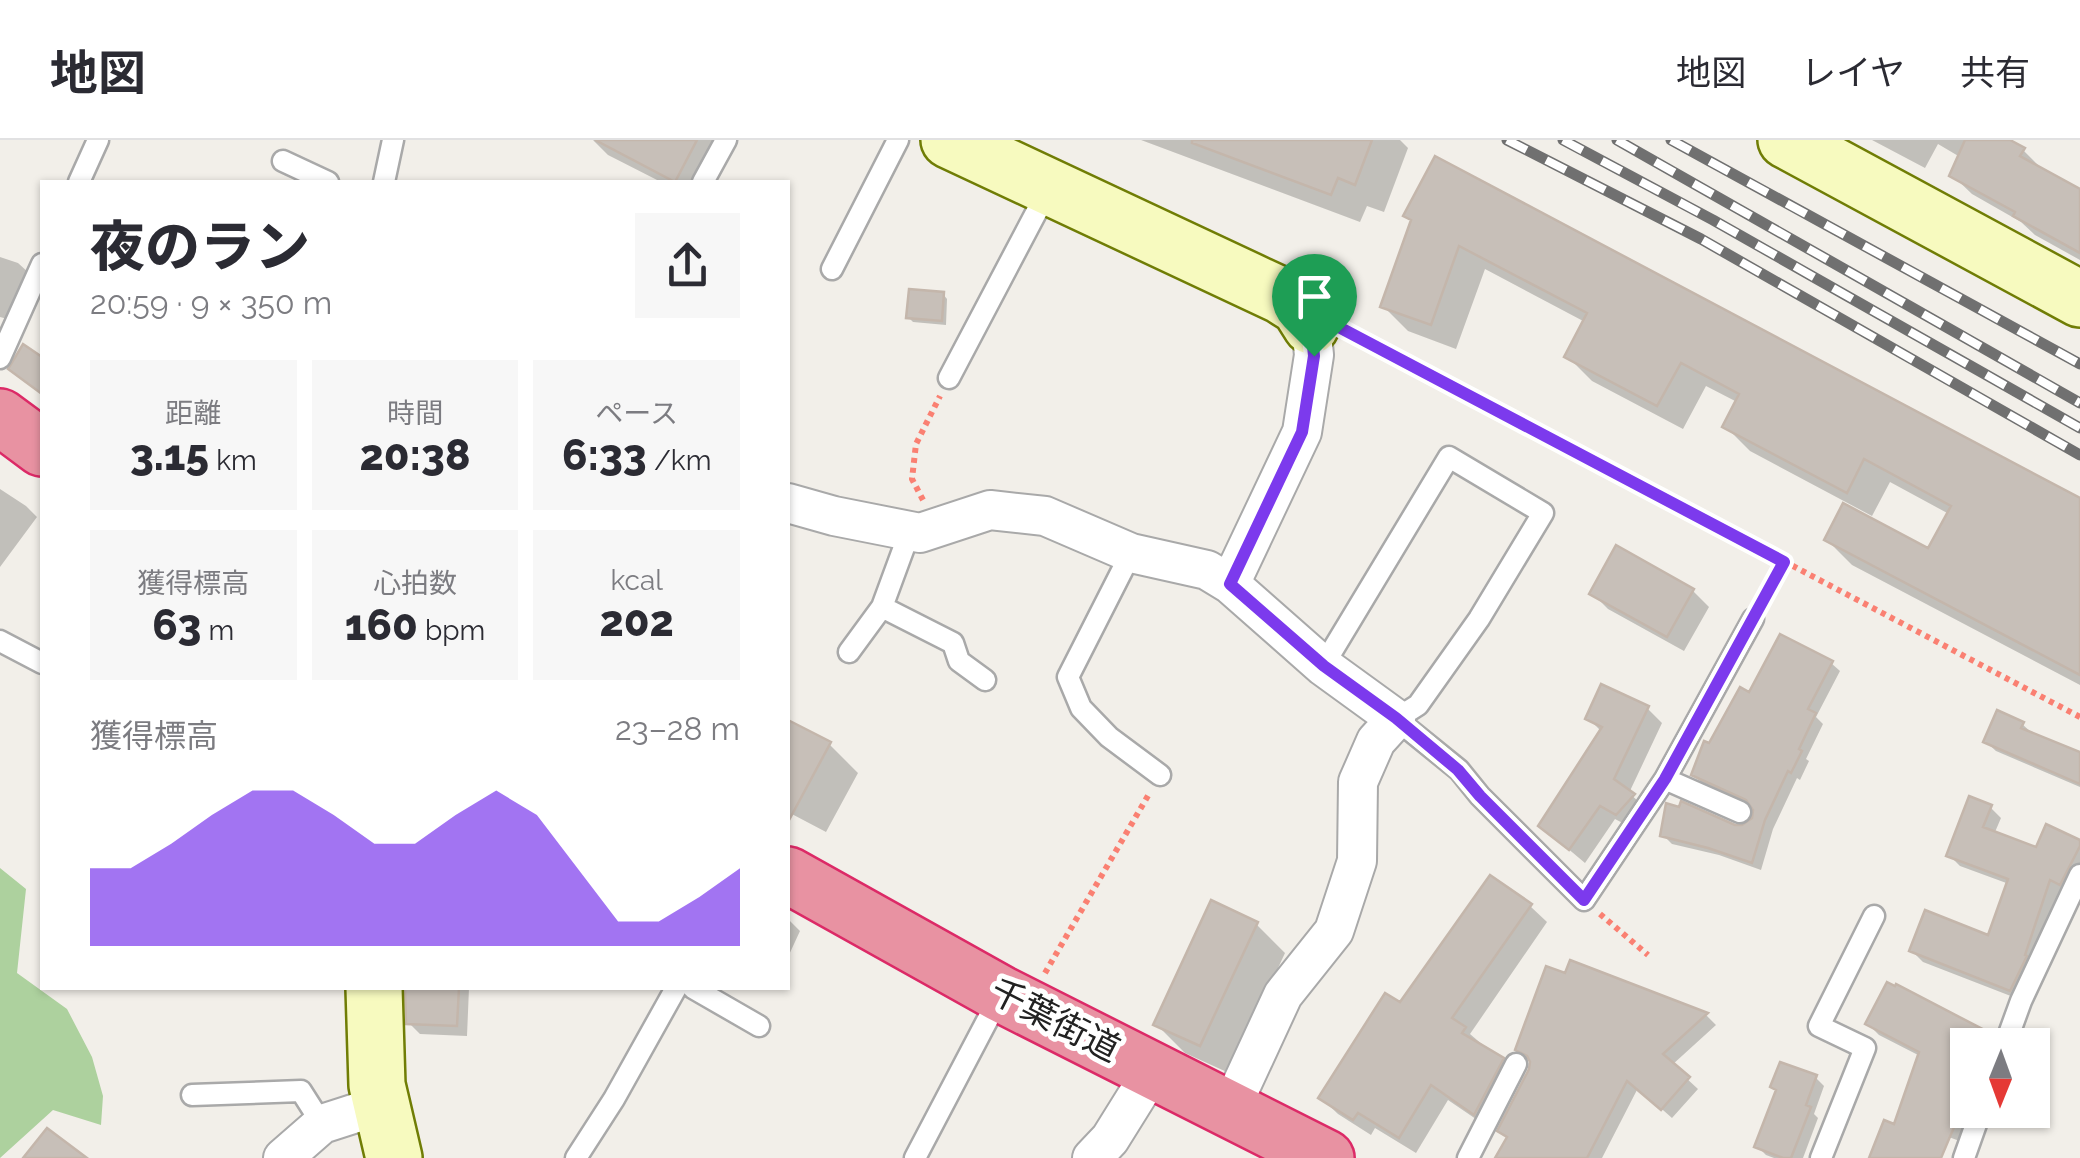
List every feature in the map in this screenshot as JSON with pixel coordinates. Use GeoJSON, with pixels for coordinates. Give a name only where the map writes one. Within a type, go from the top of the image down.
{"type":"FeatureCollection","features":[{"type":"Feature","properties":{"kind":"highway"},"geometry":{"type":"LineString","coordinates":[[0,417],[40,447]]}},
{"type":"Feature","properties":{"kind":"highway","name":"千葉街道"},"geometry":{"type":"LineString","coordinates":[[790,875],[1013,1000],[1153,1070],[1301,1152]]}},
{"type":"Feature","properties":{"kind":"street"},"geometry":{"type":"LineString","coordinates":[[949,140],[1280,294],[1299,307],[1311,326],[1314,356],[1302,432],[1230,584]]}},
{"type":"Feature","properties":{"kind":"street"},"geometry":{"type":"LineString","coordinates":[[1786,140],[2080,299]]}},
{"type":"Feature","properties":{"kind":"street"},"geometry":{"type":"LineString","coordinates":[[790,503],[834,516],[924,529],[990,510],[1045,516],[1131,553],[1207,570],[1230,584],[1324,666],[1396,718],[1376,740],[1358,782],[1357,861],[1334,931],[1283,995],[1240,1088],[1226,1109]]}},
{"type":"Feature","properties":{"kind":"street"},"geometry":{"type":"LineString","coordinates":[[374,990],[376,1070],[394,1158]]}},
{"type":"Feature","properties":{"kind":"street"},"geometry":{"type":"LineString","coordinates":[[1092,1158],[1110,1139],[1153,1070]]}},
{"type":"Feature","properties":{"kind":"street"},"geometry":{"type":"LineString","coordinates":[[282,1158],[322,1124],[381,1104]]}},
{"type":"Feature","properties":{"kind":"lane"},"geometry":{"type":"LineString","coordinates":[[80,180],[98,140]]}},
{"type":"Feature","properties":{"kind":"lane"},"geometry":{"type":"LineString","coordinates":[[384,180],[394,140]]}},
{"type":"Feature","properties":{"kind":"lane"},"geometry":{"type":"LineString","coordinates":[[703,180],[726,140]]}},
{"type":"Feature","properties":{"kind":"lane"},"geometry":{"type":"LineString","coordinates":[[832,269],[898,140]]}},
{"type":"Feature","properties":{"kind":"lane"},"geometry":{"type":"LineString","coordinates":[[282,160],[324,180]]}},
{"type":"Feature","properties":{"kind":"lane"},"geometry":{"type":"LineString","coordinates":[[949,378],[1050,187]]}},
{"type":"Feature","properties":{"kind":"lane"},"geometry":{"type":"LineString","coordinates":[[0,358],[40,268]]}},
{"type":"Feature","properties":{"kind":"lane"},"geometry":{"type":"LineString","coordinates":[[1324,666],[1449,457],[1542,513],[1479,619],[1418,705],[1396,718],[1458,770],[1584,900],[1665,779],[1753,619]]}},
{"type":"Feature","properties":{"kind":"lane"},"geometry":{"type":"LineString","coordinates":[[849,652],[882,607],[924,529]]}},
{"type":"Feature","properties":{"kind":"lane"},"geometry":{"type":"LineString","coordinates":[[1131,553],[1068,677],[1081,708],[1109,737],[1160,775]]}},
{"type":"Feature","properties":{"kind":"lane"},"geometry":{"type":"LineString","coordinates":[[882,607],[953,643],[959,661],[985,680]]}},
{"type":"Feature","properties":{"kind":"lane"},"geometry":{"type":"LineString","coordinates":[[0,642],[40,663]]}},
{"type":"Feature","properties":{"kind":"lane"},"geometry":{"type":"LineString","coordinates":[[1665,779],[1740,812]]}},
{"type":"Feature","properties":{"kind":"lane"},"geometry":{"type":"LineString","coordinates":[[2011,1028],[2080,875]]}},
{"type":"Feature","properties":{"kind":"lane"},"geometry":{"type":"LineString","coordinates":[[1821,1158],[1865,1048],[1820,1026],[1874,916]]}},
{"type":"Feature","properties":{"kind":"lane"},"geometry":{"type":"LineString","coordinates":[[576,1158],[675,990]]}},
{"type":"Feature","properties":{"kind":"lane"},"geometry":{"type":"LineString","coordinates":[[696,990],[759,1026]]}},
{"type":"Feature","properties":{"kind":"lane"},"geometry":{"type":"LineString","coordinates":[[915,1158],[1013,1000]]}},
{"type":"Feature","properties":{"kind":"lane"},"geometry":{"type":"LineString","coordinates":[[1468,1158],[1516,1064]]}},
{"type":"Feature","properties":{"kind":"lane"},"geometry":{"type":"LineString","coordinates":[[192,1095],[301,1092],[322,1124]]}},
{"type":"Feature","properties":{"kind":"lane"},"geometry":{"type":"LineString","coordinates":[[1964,1158],[1975,1128]]}},
{"type":"Feature","properties":{"kind":"path"},"geometry":{"type":"LineString","coordinates":[[1311,326],[1333,324],[2080,717]]}},
{"type":"Feature","properties":{"kind":"path"},"geometry":{"type":"LineString","coordinates":[[924,529],[912,480],[916,444],[949,378]]}},
{"type":"Feature","properties":{"kind":"path"},"geometry":{"type":"LineString","coordinates":[[1753,619],[1784,562]]}},
{"type":"Feature","properties":{"kind":"path"},"geometry":{"type":"LineString","coordinates":[[1013,1000],[1160,775]]}},
{"type":"Feature","properties":{"kind":"path"},"geometry":{"type":"LineString","coordinates":[[1584,900],[1648,955]]}},
{"type":"Feature","properties":{"kind":"green space"},"geometry":{"type":"Polygon","coordinates":[[[0,868],[26,889],[17,973],[67,1009],[92,1057],[103,1096],[101,1125],[53,1110],[0,1158],[0,868]]]}},
{"type":"Feature","properties":{"kind":"building"},"geometry":{"type":"Polygon","coordinates":[[[595,140],[697,140],[676,180],[595,140]]]}},
{"type":"Feature","properties":{"kind":"building"},"geometry":{"type":"Polygon","coordinates":[[[1192,140],[1372,140],[1355,185],[1338,178],[1331,195],[1192,140]]]}},
{"type":"Feature","properties":{"kind":"building"},"geometry":{"type":"Polygon","coordinates":[[[1965,140],[2010,140],[2025,148],[2020,156],[2080,189],[2080,253],[1949,176],[1965,140]]]}},
{"type":"Feature","properties":{"kind":"building"},"geometry":{"type":"Polygon","coordinates":[[[1435,156],[2080,498],[2080,675],[1824,540],[1843,503],[1928,548],[1951,506],[1864,459],[1847,493],[1722,427],[1739,394],[1681,363],[1657,406],[1564,357],[1587,313],[1459,246],[1431,325],[1380,307],[1411,220],[1403,216],[1435,156]]]}},
{"type":"Feature","properties":{"kind":"building"},"geometry":{"type":"Polygon","coordinates":[[[909,289],[944,292],[942,321],[906,318],[909,289]]]}},
{"type":"Feature","properties":{"kind":"building"},"geometry":{"type":"Polygon","coordinates":[[[23,344],[40,356],[40,393],[8,369],[23,344]]]}},
{"type":"Feature","properties":{"kind":"building"},"geometry":{"type":"Polygon","coordinates":[[[1616,545],[1694,589],[1667,637],[1589,594],[1616,545]]]}},
{"type":"Feature","properties":{"kind":"building"},"geometry":{"type":"Polygon","coordinates":[[[1780,634],[1833,661],[1808,709],[1816,713],[1799,749],[1802,751],[1765,820],[1752,863],[1660,836],[1666,803],[1679,807],[1681,801],[1735,825],[1752,818],[1753,810],[1746,800],[1691,775],[1704,741],[1709,743],[1740,687],[1749,692],[1780,634]]]}},
{"type":"Feature","properties":{"kind":"building"},"geometry":{"type":"Polygon","coordinates":[[[1601,684],[1649,706],[1614,779],[1635,794],[1616,815],[1600,806],[1569,850],[1538,826],[1602,727],[1585,719],[1601,684]]]}},
{"type":"Feature","properties":{"kind":"building"},"geometry":{"type":"Polygon","coordinates":[[[1997,710],[2024,722],[2021,728],[2080,752],[2080,784],[1983,742],[1997,710]]]}},
{"type":"Feature","properties":{"kind":"building"},"geometry":{"type":"Polygon","coordinates":[[[790,721],[831,742],[790,818],[790,721]]]}},
{"type":"Feature","properties":{"kind":"building"},"geometry":{"type":"Polygon","coordinates":[[[1969,796],[1992,805],[1983,827],[2036,847],[2046,824],[2080,840],[2060,885],[2050,880],[2027,956],[2010,991],[1909,951],[1925,910],[1988,935],[2008,879],[1946,856],[1969,796]]]}},
{"type":"Feature","properties":{"kind":"building"},"geometry":{"type":"Polygon","coordinates":[[[1490,875],[1532,904],[1452,1018],[1466,1027],[1462,1033],[1504,1058],[1474,1115],[1431,1085],[1399,1138],[1358,1113],[1353,1120],[1318,1098],[1385,993],[1400,1002],[1490,875]]]}},
{"type":"Feature","properties":{"kind":"building"},"geometry":{"type":"Polygon","coordinates":[[[1211,900],[1258,922],[1200,1046],[1153,1025],[1211,900]]]}},
{"type":"Feature","properties":{"kind":"building"},"geometry":{"type":"Polygon","coordinates":[[[1570,960],[1708,1013],[1663,1054],[1690,1077],[1661,1110],[1627,1081],[1587,1158],[1495,1158],[1507,1137],[1497,1131],[1529,1069],[1527,1056],[1515,1050],[1546,966],[1565,973],[1570,960]]]}},
{"type":"Feature","properties":{"kind":"building"},"geometry":{"type":"Polygon","coordinates":[[[1887,982],[1981,1028],[1950,1028],[1950,1128],[1954,1128],[1941,1158],[1869,1158],[1884,1120],[1894,1124],[1919,1052],[1865,1024],[1887,982]]]}},
{"type":"Feature","properties":{"kind":"building"},"geometry":{"type":"Polygon","coordinates":[[[405,990],[459,990],[457,1026],[406,1024],[405,990]]]}},
{"type":"Feature","properties":{"kind":"building"},"geometry":{"type":"Polygon","coordinates":[[[1780,1062],[1817,1075],[1806,1105],[1811,1107],[1791,1158],[1754,1147],[1776,1090],[1770,1087],[1780,1062]]]}},
{"type":"Feature","properties":{"kind":"building"},"geometry":{"type":"Polygon","coordinates":[[[47,1128],[87,1158],[23,1158],[47,1128]]]}},
{"type":"Feature","properties":{"kind":"railway"},"geometry":{"type":"LineString","coordinates":[[1507,140],[1701,239],[2080,455]]}},
{"type":"Feature","properties":{"kind":"railway"},"geometry":{"type":"LineString","coordinates":[[1563,140],[1713,220],[2080,428]]}},
{"type":"Feature","properties":{"kind":"railway"},"geometry":{"type":"LineString","coordinates":[[1617,140],[2080,403]]}},
{"type":"Feature","properties":{"kind":"railway"},"geometry":{"type":"LineString","coordinates":[[1671,140],[2080,364]]}},
{"type":"Feature","properties":{"kind":"route"},"geometry":{"type":"LineString","coordinates":[[1333,324],[1784,562],[1665,779],[1584,900],[1458,770],[1396,718],[1324,666],[1230,584],[1302,432],[1314,356],[1311,326],[1333,324]]}}]}
